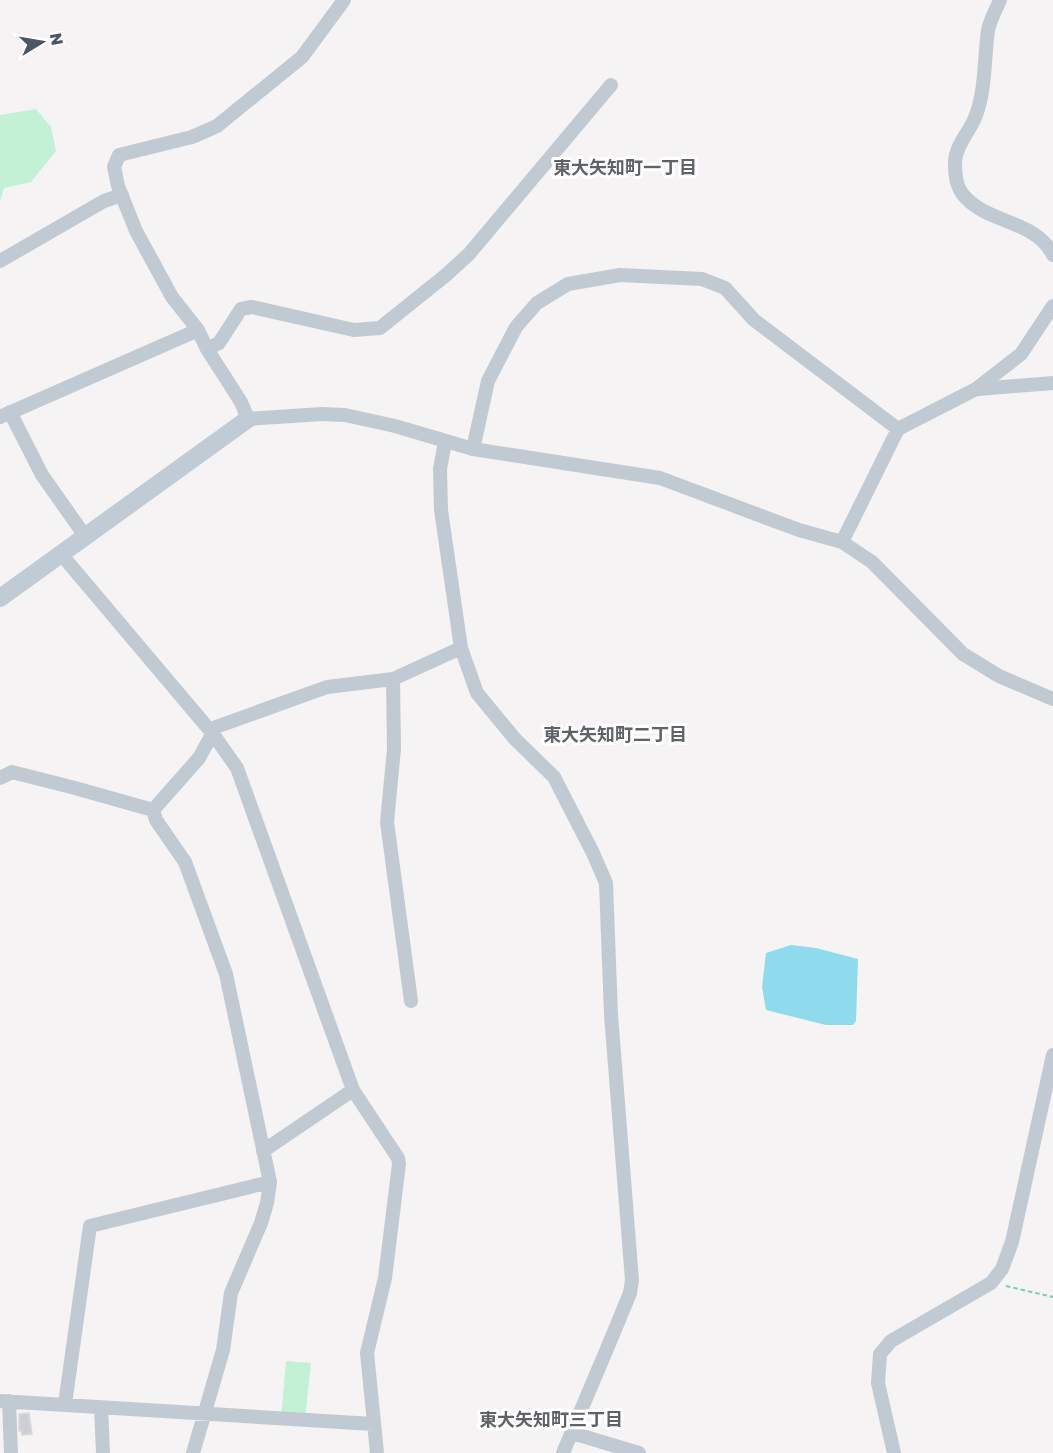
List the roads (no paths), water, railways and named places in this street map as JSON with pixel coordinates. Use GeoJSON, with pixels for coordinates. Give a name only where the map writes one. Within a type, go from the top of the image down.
{"type":"FeatureCollection","features":[{"type":"Feature","properties":{"kind":"street"},"geometry":{"type":"LineString","coordinates":[[248,419],[241,402],[207,350],[198,330],[172,297],[145,250],[122,195],[114,167],[119,155],[192,137],[217,126],[297,62],[344,0]]}},
{"type":"Feature","properties":{"kind":"street"},"geometry":{"type":"LineString","coordinates":[[1000,0],[989,27],[981,96],[975,119],[955,159],[958,188],[967,200],[981,209],[1043,240],[1053,255]]}},
{"type":"Feature","properties":{"kind":"street"},"geometry":{"type":"LineString","coordinates":[[207,350],[219,343],[241,309],[252,307],[346,329],[365,331],[380,328],[469,254],[611,85]]}},
{"type":"Feature","properties":{"kind":"street"},"geometry":{"type":"LineString","coordinates":[[0,261],[104,201],[122,195]]}},
{"type":"Feature","properties":{"kind":"street"},"geometry":{"type":"LineString","coordinates":[[472,449],[488,381],[516,327],[537,303],[568,284],[620,275],[702,279],[725,288],[754,320],[897,429]]}},
{"type":"Feature","properties":{"kind":"street"},"geometry":{"type":"LineString","coordinates":[[842,542],[897,429],[976,389],[1021,354],[1053,306]]}},
{"type":"Feature","properties":{"kind":"street"},"geometry":{"type":"LineString","coordinates":[[85,536],[42,475],[5,415],[198,330]]}},
{"type":"Feature","properties":{"kind":"street"},"geometry":{"type":"LineString","coordinates":[[976,389],[1053,383]]}},
{"type":"Feature","properties":{"kind":"street"},"geometry":{"type":"LineString","coordinates":[[0,598],[248,419],[322,414],[345,415],[406,429],[472,449],[660,478],[799,530],[842,542],[872,562],[963,654],[999,676],[1053,699]]}},
{"type":"Feature","properties":{"kind":"street"},"geometry":{"type":"LineString","coordinates":[[445,442],[439,485],[461,648],[477,693],[515,739],[554,777],[606,884],[614,1058],[632,1280],[614,1332],[563,1453]]}},
{"type":"Feature","properties":{"kind":"street"},"geometry":{"type":"LineString","coordinates":[[61,554],[213,734],[237,768],[353,1090],[398,1158],[386,1278],[367,1353],[377,1453]]}},
{"type":"Feature","properties":{"kind":"street"},"geometry":{"type":"LineString","coordinates":[[153,810],[199,758],[216,727],[327,687],[393,679],[461,648]]}},
{"type":"Feature","properties":{"kind":"street"},"geometry":{"type":"LineString","coordinates":[[393,679],[394,749],[387,822],[411,1001]]}},
{"type":"Feature","properties":{"kind":"street"},"geometry":{"type":"LineString","coordinates":[[0,778],[12,772],[153,810]]}},
{"type":"Feature","properties":{"kind":"street"},"geometry":{"type":"LineString","coordinates":[[153,810],[156,820],[185,862],[226,974],[270,1182],[261,1223],[231,1293],[223,1350],[203,1413],[194,1453]]}},
{"type":"Feature","properties":{"kind":"street"},"geometry":{"type":"LineString","coordinates":[[894,1453],[878,1383],[880,1354],[891,1341],[991,1283],[1002,1269],[1012,1242],[1053,1055]]}},
{"type":"Feature","properties":{"kind":"street"},"geometry":{"type":"LineString","coordinates":[[263,1151],[353,1090]]}},
{"type":"Feature","properties":{"kind":"street"},"geometry":{"type":"LineString","coordinates":[[64,1404],[90,1226],[270,1182]]}},
{"type":"Feature","properties":{"kind":"street"},"geometry":{"type":"LineString","coordinates":[[11,1453],[4,1401],[373,1424]]}},
{"type":"Feature","properties":{"kind":"street"},"geometry":{"type":"LineString","coordinates":[[101,1407],[103,1453]]}},
{"type":"Feature","properties":{"kind":"street"},"geometry":{"type":"LineString","coordinates":[[572,1433],[639,1453]]}},
{"type":"Feature","properties":{"kind":"water"},"geometry":{"type":"Polygon","coordinates":[[[791,945],[816,948],[858,959],[856,1021],[853,1025],[826,1025],[766,1010],[762,987],[766,953],[791,945]]]}},
{"type":"Feature","properties":{"kind":"district","name":"東大矢知町一丁目"},"geometry":{"type":"Point","coordinates":[625,167]}},
{"type":"Feature","properties":{"kind":"district","name":"東大矢知町二丁目"},"geometry":{"type":"Point","coordinates":[615,734]}},
{"type":"Feature","properties":{"kind":"district","name":"東大矢知町三丁目"},"geometry":{"type":"Point","coordinates":[551,1419]}}]}
